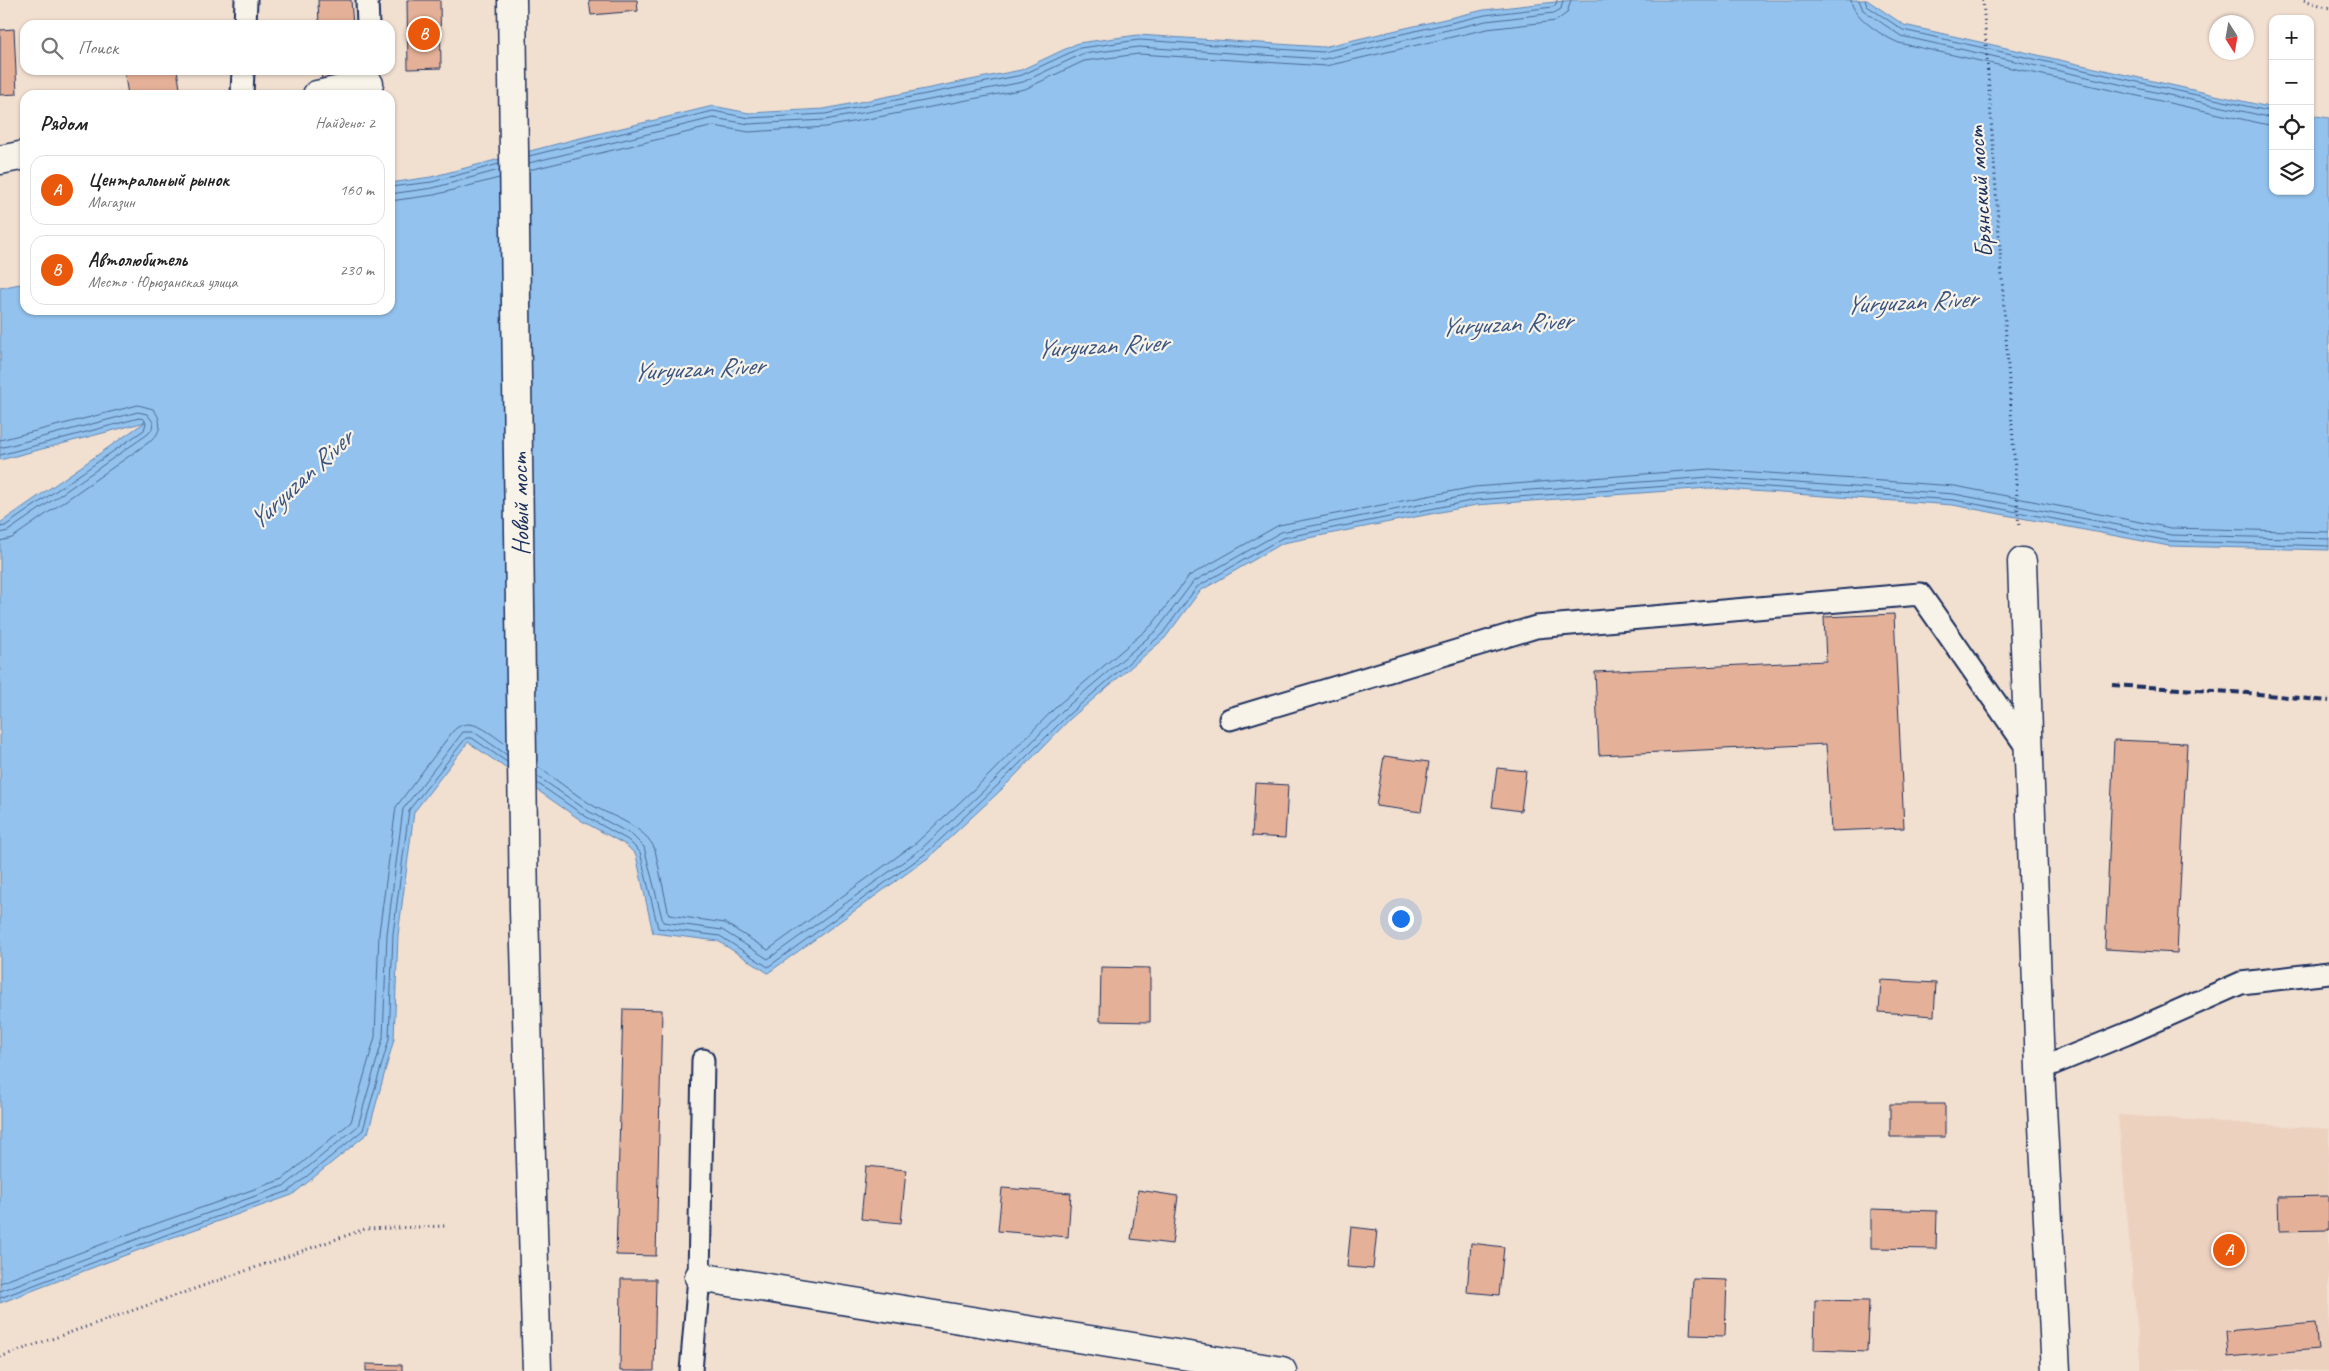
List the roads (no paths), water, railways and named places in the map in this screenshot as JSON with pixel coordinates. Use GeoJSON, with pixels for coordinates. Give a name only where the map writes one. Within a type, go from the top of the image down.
{"type":"FeatureCollection","features":[{"type":"Feature","properties":{"kind":"street","name":"Новый мост"},"geometry":{"type":"LineString","coordinates":[[512,0],[524,910],[537,1371]]}},
{"type":"Feature","properties":{"kind":"street"},"geometry":{"type":"LineString","coordinates":[[331,90],[368,77]]}},
{"type":"Feature","properties":{"kind":"street"},"geometry":{"type":"LineString","coordinates":[[0,160],[20,156]]}},
{"type":"Feature","properties":{"kind":"street"},"geometry":{"type":"LineString","coordinates":[[2022,562],[2040,1069],[2056,1371]]}},
{"type":"Feature","properties":{"kind":"street"},"geometry":{"type":"LineString","coordinates":[[699,1277],[1282,1371]]}},
{"type":"Feature","properties":{"kind":"lane"},"geometry":{"type":"LineString","coordinates":[[245,20],[246,0]]}},
{"type":"Feature","properties":{"kind":"lane"},"geometry":{"type":"LineString","coordinates":[[367,0],[368,20]]}},
{"type":"Feature","properties":{"kind":"lane"},"geometry":{"type":"LineString","coordinates":[[242,90],[243,75]]}},
{"type":"Feature","properties":{"kind":"lane"},"geometry":{"type":"LineString","coordinates":[[1230,719],[1536,627],[1920,594],[2028,749]]}},
{"type":"Feature","properties":{"kind":"lane"},"geometry":{"type":"LineString","coordinates":[[2040,1069],[2126,1034],[2240,983],[2329,973]]}},
{"type":"Feature","properties":{"kind":"lane"},"geometry":{"type":"LineString","coordinates":[[691,1371],[699,1277],[703,1060]]}},
{"type":"Feature","properties":{"kind":"water","name":"Yuryuzan River"},"geometry":{"type":"Polygon","coordinates":[[[1573,0],[1867,0],[1904,25],[2269,107],[2269,195],[2314,195],[2314,116],[2329,118],[2329,550],[2169,546],[1953,505],[1709,488],[1476,505],[1283,543],[1200,591],[1165,638],[1071,718],[1001,790],[928,858],[768,973],[718,941],[653,933],[636,855],[626,845],[582,821],[468,742],[414,812],[398,935],[394,1039],[368,1133],[292,1195],[165,1240],[0,1303],[0,523],[145,422],[0,460],[0,288],[20,284],[20,315],[395,315],[395,182],[431,177],[713,106],[749,113],[824,109],[1021,70],[1078,43],[1138,35],[1323,47],[1484,10],[1573,0]]]}},
{"type":"Feature","properties":{"kind":"railway"},"geometry":{"type":"LineString","coordinates":[[2112,685],[2248,693],[2329,701]]}},
{"type":"Feature","properties":{"kind":"place","name":"Автолюбитель"},"geometry":{"type":"Point","coordinates":[424,34]}},
{"type":"Feature","properties":{"kind":"place","name":"Центральный рынок"},"geometry":{"type":"Point","coordinates":[2229,1250]}}]}
